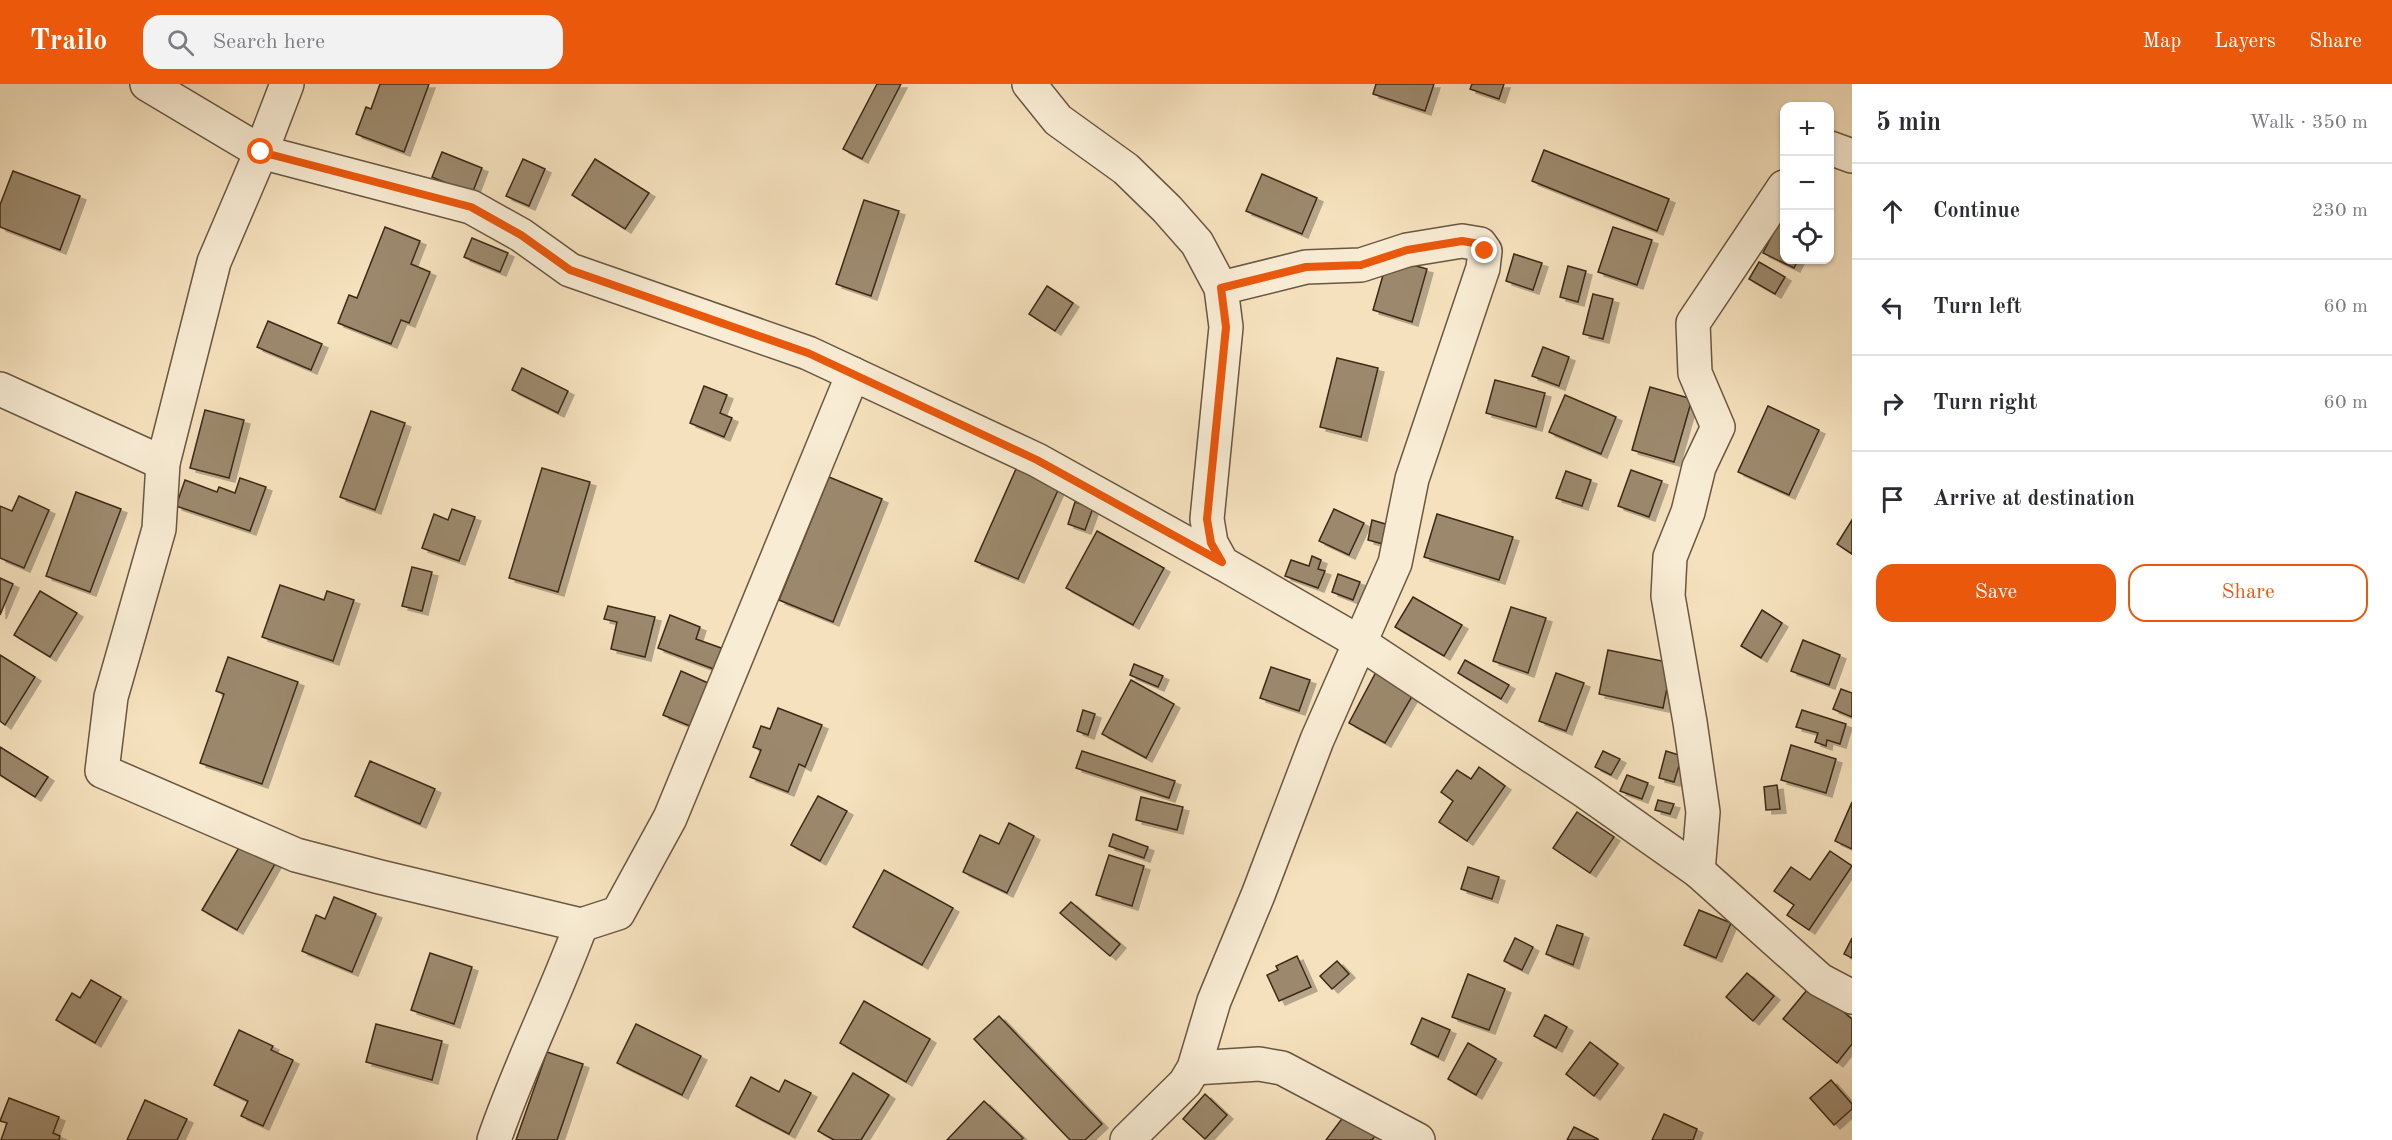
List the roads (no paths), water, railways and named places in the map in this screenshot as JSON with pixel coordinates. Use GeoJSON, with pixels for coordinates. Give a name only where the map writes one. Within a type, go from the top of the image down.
{"type":"FeatureCollection","features":[{"type":"Feature","properties":{"kind":"street"},"geometry":{"type":"LineString","coordinates":[[147,84],[261,152],[471,207],[521,235],[570,270],[808,353],[1037,460],[1222,562],[1359,642],[1586,792],[1698,871],[1820,980],[1852,997]]}},
{"type":"Feature","properties":{"kind":"street"},"geometry":{"type":"LineString","coordinates":[[287,84],[214,262],[163,463],[159,529],[111,697],[102,771],[296,855],[581,925],[618,913],[670,818],[853,374]]}},
{"type":"Feature","properties":{"kind":"street"},"geometry":{"type":"LineString","coordinates":[[1029,84],[1058,120],[1125,169],[1167,209],[1197,243],[1221,288],[1226,327],[1207,519],[1211,543],[1222,562]]}},
{"type":"Feature","properties":{"kind":"street"},"geometry":{"type":"LineString","coordinates":[[1834,149],[1852,156]]}},
{"type":"Feature","properties":{"kind":"street"},"geometry":{"type":"LineString","coordinates":[[1698,871],[1703,812],[1668,596],[1670,557],[1688,512],[1699,467],[1718,427],[1695,373],[1692,323],[1780,194]]}},
{"type":"Feature","properties":{"kind":"street"},"geometry":{"type":"LineString","coordinates":[[1127,1140],[1185,1083],[1194,1068],[1214,1001],[1258,895],[1317,740],[1395,563],[1412,479],[1483,268],[1485,251],[1480,244],[1462,241],[1407,250],[1361,265],[1306,267],[1221,288]]}},
{"type":"Feature","properties":{"kind":"street"},"geometry":{"type":"LineString","coordinates":[[0,389],[163,463]]}},
{"type":"Feature","properties":{"kind":"street"},"geometry":{"type":"LineString","coordinates":[[494,1140],[516,1076],[550,1003],[581,925]]}},
{"type":"Feature","properties":{"kind":"street"},"geometry":{"type":"LineString","coordinates":[[1194,1068],[1259,1064],[1282,1068],[1418,1140]]}}]}
